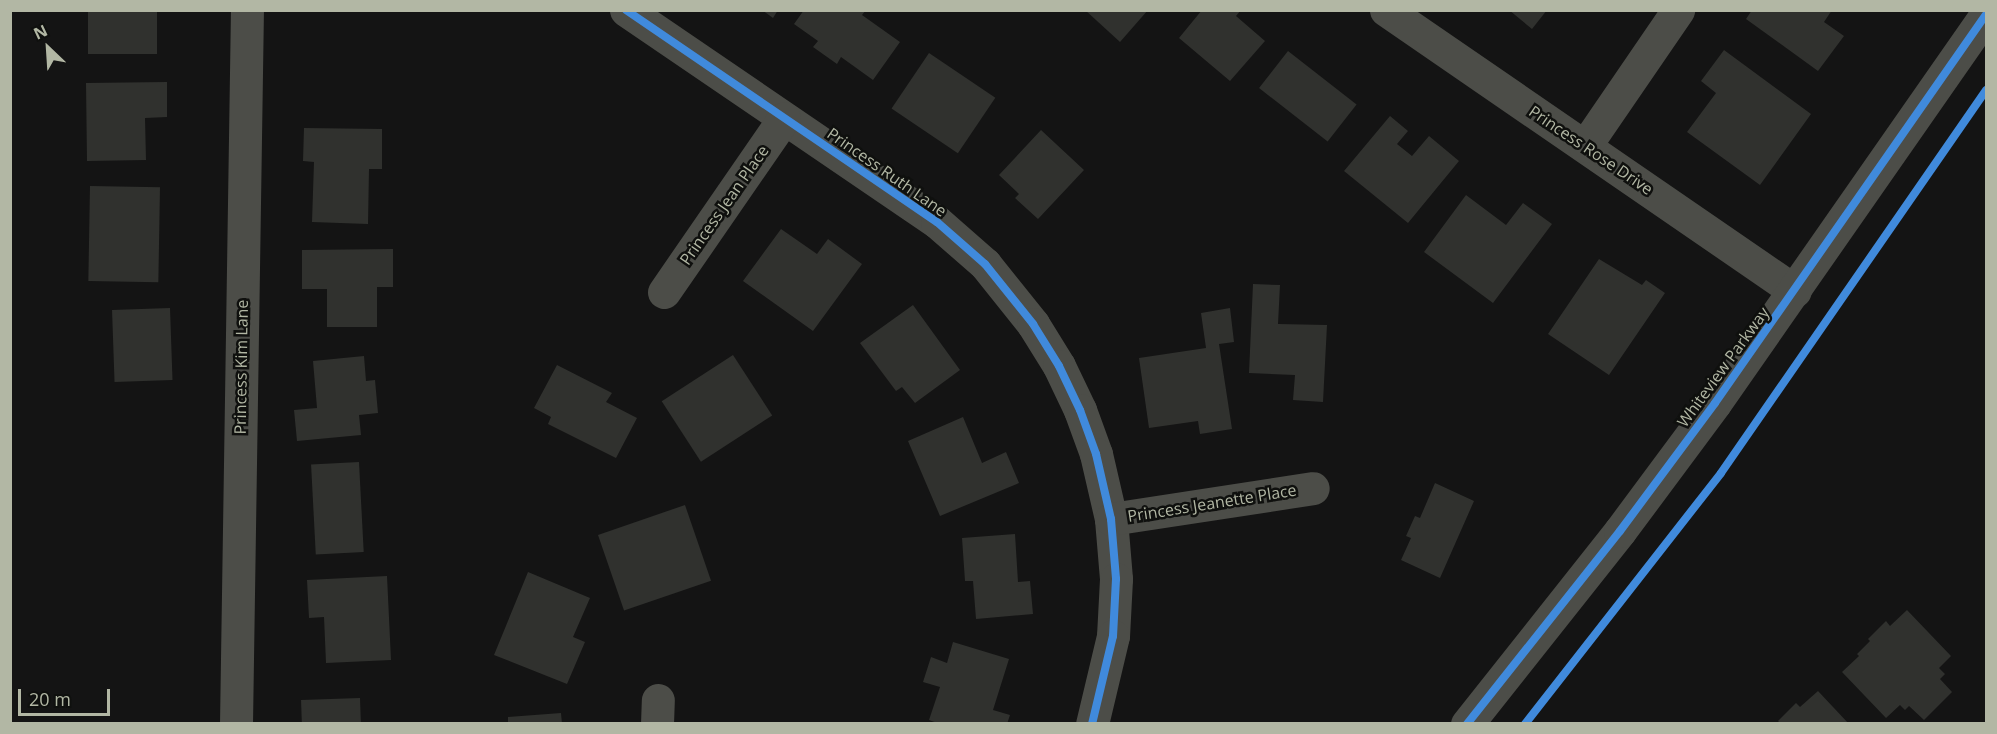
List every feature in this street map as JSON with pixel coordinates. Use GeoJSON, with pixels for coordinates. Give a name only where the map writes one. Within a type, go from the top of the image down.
{"type":"FeatureCollection","features":[{"type":"Feature","properties":{"kind":"street","name":"Princess Kim Lane"},"geometry":{"type":"LineString","coordinates":[[236,723],[247,10]]}},
{"type":"Feature","properties":{"kind":"street","name":"Princess Ruth Lane"},"geometry":{"type":"LineString","coordinates":[[626,10],[937,222],[971,251],[1004,284],[1038,331],[1071,388],[1092,443],[1111,519],[1116,579],[1113,636],[1092,723]]}},
{"type":"Feature","properties":{"kind":"street","name":"Princess Rose Drive"},"geometry":{"type":"LineString","coordinates":[[1386,10],[1795,291]]}},
{"type":"Feature","properties":{"kind":"street"},"geometry":{"type":"LineString","coordinates":[[1585,146],[1678,10]]}},
{"type":"Feature","properties":{"kind":"street","name":"Whiteview Parkway"},"geometry":{"type":"LineString","coordinates":[[1467,723],[1620,531],[1795,291],[1986,15]]}},
{"type":"Feature","properties":{"kind":"street","name":"Princess Jean Place"},"geometry":{"type":"LineString","coordinates":[[664,292],[784,118]]}},
{"type":"Feature","properties":{"kind":"street","name":"Princess Jeanette Place"},"geometry":{"type":"LineString","coordinates":[[1111,519],[1313,488]]}},
{"type":"Feature","properties":{"kind":"building"},"geometry":{"type":"Polygon","coordinates":[[[88,10],[157,10],[157,54],[88,54],[88,10]]]}},
{"type":"Feature","properties":{"kind":"building"},"geometry":{"type":"Polygon","coordinates":[[[762,10],[778,10],[773,18],[762,10]]]}},
{"type":"Feature","properties":{"kind":"building"},"geometry":{"type":"Polygon","coordinates":[[[804,10],[866,10],[862,15],[900,42],[873,80],[841,57],[837,64],[813,47],[818,41],[794,24],[804,10]]]}},
{"type":"Feature","properties":{"kind":"building"},"geometry":{"type":"Polygon","coordinates":[[[1085,10],[1148,10],[1120,42],[1085,10]]]}},
{"type":"Feature","properties":{"kind":"building"},"geometry":{"type":"Polygon","coordinates":[[[1202,10],[1241,10],[1236,16],[1265,41],[1230,81],[1179,38],[1202,10]]]}},
{"type":"Feature","properties":{"kind":"building"},"geometry":{"type":"Polygon","coordinates":[[[1509,10],[1547,10],[1532,29],[1509,10]]]}},
{"type":"Feature","properties":{"kind":"building"},"geometry":{"type":"Polygon","coordinates":[[[1752,10],[1832,10],[1824,22],[1844,36],[1818,71],[1746,19],[1752,10]]]}},
{"type":"Feature","properties":{"kind":"building"},"geometry":{"type":"Polygon","coordinates":[[[1724,50],[1811,114],[1760,185],[1687,132],[1716,93],[1701,81],[1724,50]]]}},
{"type":"Feature","properties":{"kind":"building"},"geometry":{"type":"Polygon","coordinates":[[[1288,51],[1357,105],[1328,142],[1259,88],[1288,51]]]}},
{"type":"Feature","properties":{"kind":"building"},"geometry":{"type":"Polygon","coordinates":[[[929,53],[995,98],[958,153],[892,109],[929,53]]]}},
{"type":"Feature","properties":{"kind":"building"},"geometry":{"type":"Polygon","coordinates":[[[167,82],[167,117],[145,118],[146,160],[87,161],[86,83],[167,82]]]}},
{"type":"Feature","properties":{"kind":"building"},"geometry":{"type":"Polygon","coordinates":[[[1390,116],[1408,131],[1397,144],[1412,156],[1429,136],[1459,161],[1408,223],[1344,171],[1390,116]]]}},
{"type":"Feature","properties":{"kind":"building"},"geometry":{"type":"Polygon","coordinates":[[[304,128],[382,129],[382,169],[369,169],[368,224],[312,222],[314,162],[303,161],[304,128]]]}},
{"type":"Feature","properties":{"kind":"building"},"geometry":{"type":"Polygon","coordinates":[[[1041,130],[1084,170],[1038,219],[1015,198],[1019,194],[999,175],[1041,130]]]}},
{"type":"Feature","properties":{"kind":"building"},"geometry":{"type":"Polygon","coordinates":[[[90,186],[160,187],[158,282],[88,281],[90,186]]]}},
{"type":"Feature","properties":{"kind":"building"},"geometry":{"type":"Polygon","coordinates":[[[1466,195],[1506,225],[1523,203],[1552,224],[1493,303],[1424,252],[1466,195]]]}},
{"type":"Feature","properties":{"kind":"building"},"geometry":{"type":"Polygon","coordinates":[[[781,229],[817,254],[828,239],[862,264],[813,331],[743,281],[781,229]]]}},
{"type":"Feature","properties":{"kind":"building"},"geometry":{"type":"Polygon","coordinates":[[[393,249],[393,287],[377,287],[377,327],[327,327],[327,289],[302,289],[302,250],[393,249]]]}},
{"type":"Feature","properties":{"kind":"building"},"geometry":{"type":"Polygon","coordinates":[[[1599,259],[1642,285],[1646,280],[1665,293],[1609,375],[1548,334],[1599,259]]]}},
{"type":"Feature","properties":{"kind":"building"},"geometry":{"type":"Polygon","coordinates":[[[1253,284],[1280,285],[1278,324],[1327,325],[1323,402],[1293,400],[1295,375],[1249,373],[1253,284]]]}},
{"type":"Feature","properties":{"kind":"building"},"geometry":{"type":"Polygon","coordinates":[[[913,305],[960,370],[915,403],[902,387],[896,391],[860,343],[913,305]]]}},
{"type":"Feature","properties":{"kind":"building"},"geometry":{"type":"Polygon","coordinates":[[[170,308],[173,380],[115,382],[112,310],[170,308]]]}},
{"type":"Feature","properties":{"kind":"building"},"geometry":{"type":"Polygon","coordinates":[[[1230,308],[1234,342],[1219,344],[1232,429],[1200,434],[1198,421],[1149,428],[1139,358],[1206,348],[1201,313],[1230,308]]]}},
{"type":"Feature","properties":{"kind":"building"},"geometry":{"type":"Polygon","coordinates":[[[733,355],[772,415],[701,462],[662,401],[733,355]]]}},
{"type":"Feature","properties":{"kind":"building"},"geometry":{"type":"Polygon","coordinates":[[[364,356],[366,381],[375,380],[378,413],[359,415],[361,435],[297,441],[294,410],[317,408],[313,361],[364,356]]]}},
{"type":"Feature","properties":{"kind":"building"},"geometry":{"type":"Polygon","coordinates":[[[557,365],[612,393],[606,402],[637,418],[616,458],[548,424],[551,417],[534,408],[557,365]]]}},
{"type":"Feature","properties":{"kind":"building"},"geometry":{"type":"Polygon","coordinates":[[[963,417],[982,463],[1006,452],[1019,483],[940,516],[908,441],[963,417]]]}},
{"type":"Feature","properties":{"kind":"building"},"geometry":{"type":"Polygon","coordinates":[[[359,462],[364,552],[316,554],[311,465],[359,462]]]}},
{"type":"Feature","properties":{"kind":"building"},"geometry":{"type":"Polygon","coordinates":[[[1435,483],[1474,501],[1440,578],[1401,560],[1411,538],[1406,536],[1415,516],[1420,518],[1435,483]]]}},
{"type":"Feature","properties":{"kind":"building"},"geometry":{"type":"Polygon","coordinates":[[[685,505],[711,581],[624,611],[598,535],[685,505]]]}},
{"type":"Feature","properties":{"kind":"building"},"geometry":{"type":"Polygon","coordinates":[[[1015,534],[1018,582],[1030,581],[1033,614],[976,619],[973,581],[965,581],[962,538],[1015,534]]]}},
{"type":"Feature","properties":{"kind":"building"},"geometry":{"type":"Polygon","coordinates":[[[528,572],[590,598],[573,637],[585,642],[567,684],[494,655],[528,572]]]}},
{"type":"Feature","properties":{"kind":"building"},"geometry":{"type":"Polygon","coordinates":[[[387,576],[391,660],[326,663],[324,617],[309,618],[307,580],[387,576]]]}},
{"type":"Feature","properties":{"kind":"building"},"geometry":{"type":"Polygon","coordinates":[[[1907,610],[1951,656],[1939,668],[1945,674],[1940,679],[1952,692],[1924,720],[1909,706],[1905,710],[1900,705],[1886,718],[1842,672],[1859,656],[1857,654],[1870,641],[1868,639],[1886,621],[1890,626],[1907,610]]]}},
{"type":"Feature","properties":{"kind":"building"},"geometry":{"type":"Polygon","coordinates":[[[953,642],[1009,659],[993,710],[1010,715],[1007,724],[940,724],[929,720],[940,687],[923,682],[931,657],[947,663],[953,642]]]}},
{"type":"Feature","properties":{"kind":"building"},"geometry":{"type":"Polygon","coordinates":[[[1818,691],[1849,724],[1781,724],[1778,721],[1796,703],[1800,707],[1818,691]]]}},
{"type":"Feature","properties":{"kind":"building"},"geometry":{"type":"Polygon","coordinates":[[[360,698],[361,724],[302,724],[301,700],[360,698]]]}},
{"type":"Feature","properties":{"kind":"building"},"geometry":{"type":"Polygon","coordinates":[[[561,713],[562,724],[508,724],[508,717],[561,713]]]}},
{"type":"Feature","properties":{"kind":"cycle path"},"geometry":{"type":"LineString","coordinates":[[626,10],[937,222],[985,264],[1033,324],[1059,366],[1080,410],[1096,454],[1111,519],[1116,579],[1113,636],[1092,724]]}},
{"type":"Feature","properties":{"kind":"cycle path"},"geometry":{"type":"LineString","coordinates":[[1467,724],[1620,531],[1715,403],[1986,15]]}},
{"type":"Feature","properties":{"kind":"cycle path"},"geometry":{"type":"LineString","coordinates":[[1525,724],[1721,473],[1986,90]]}}]}
